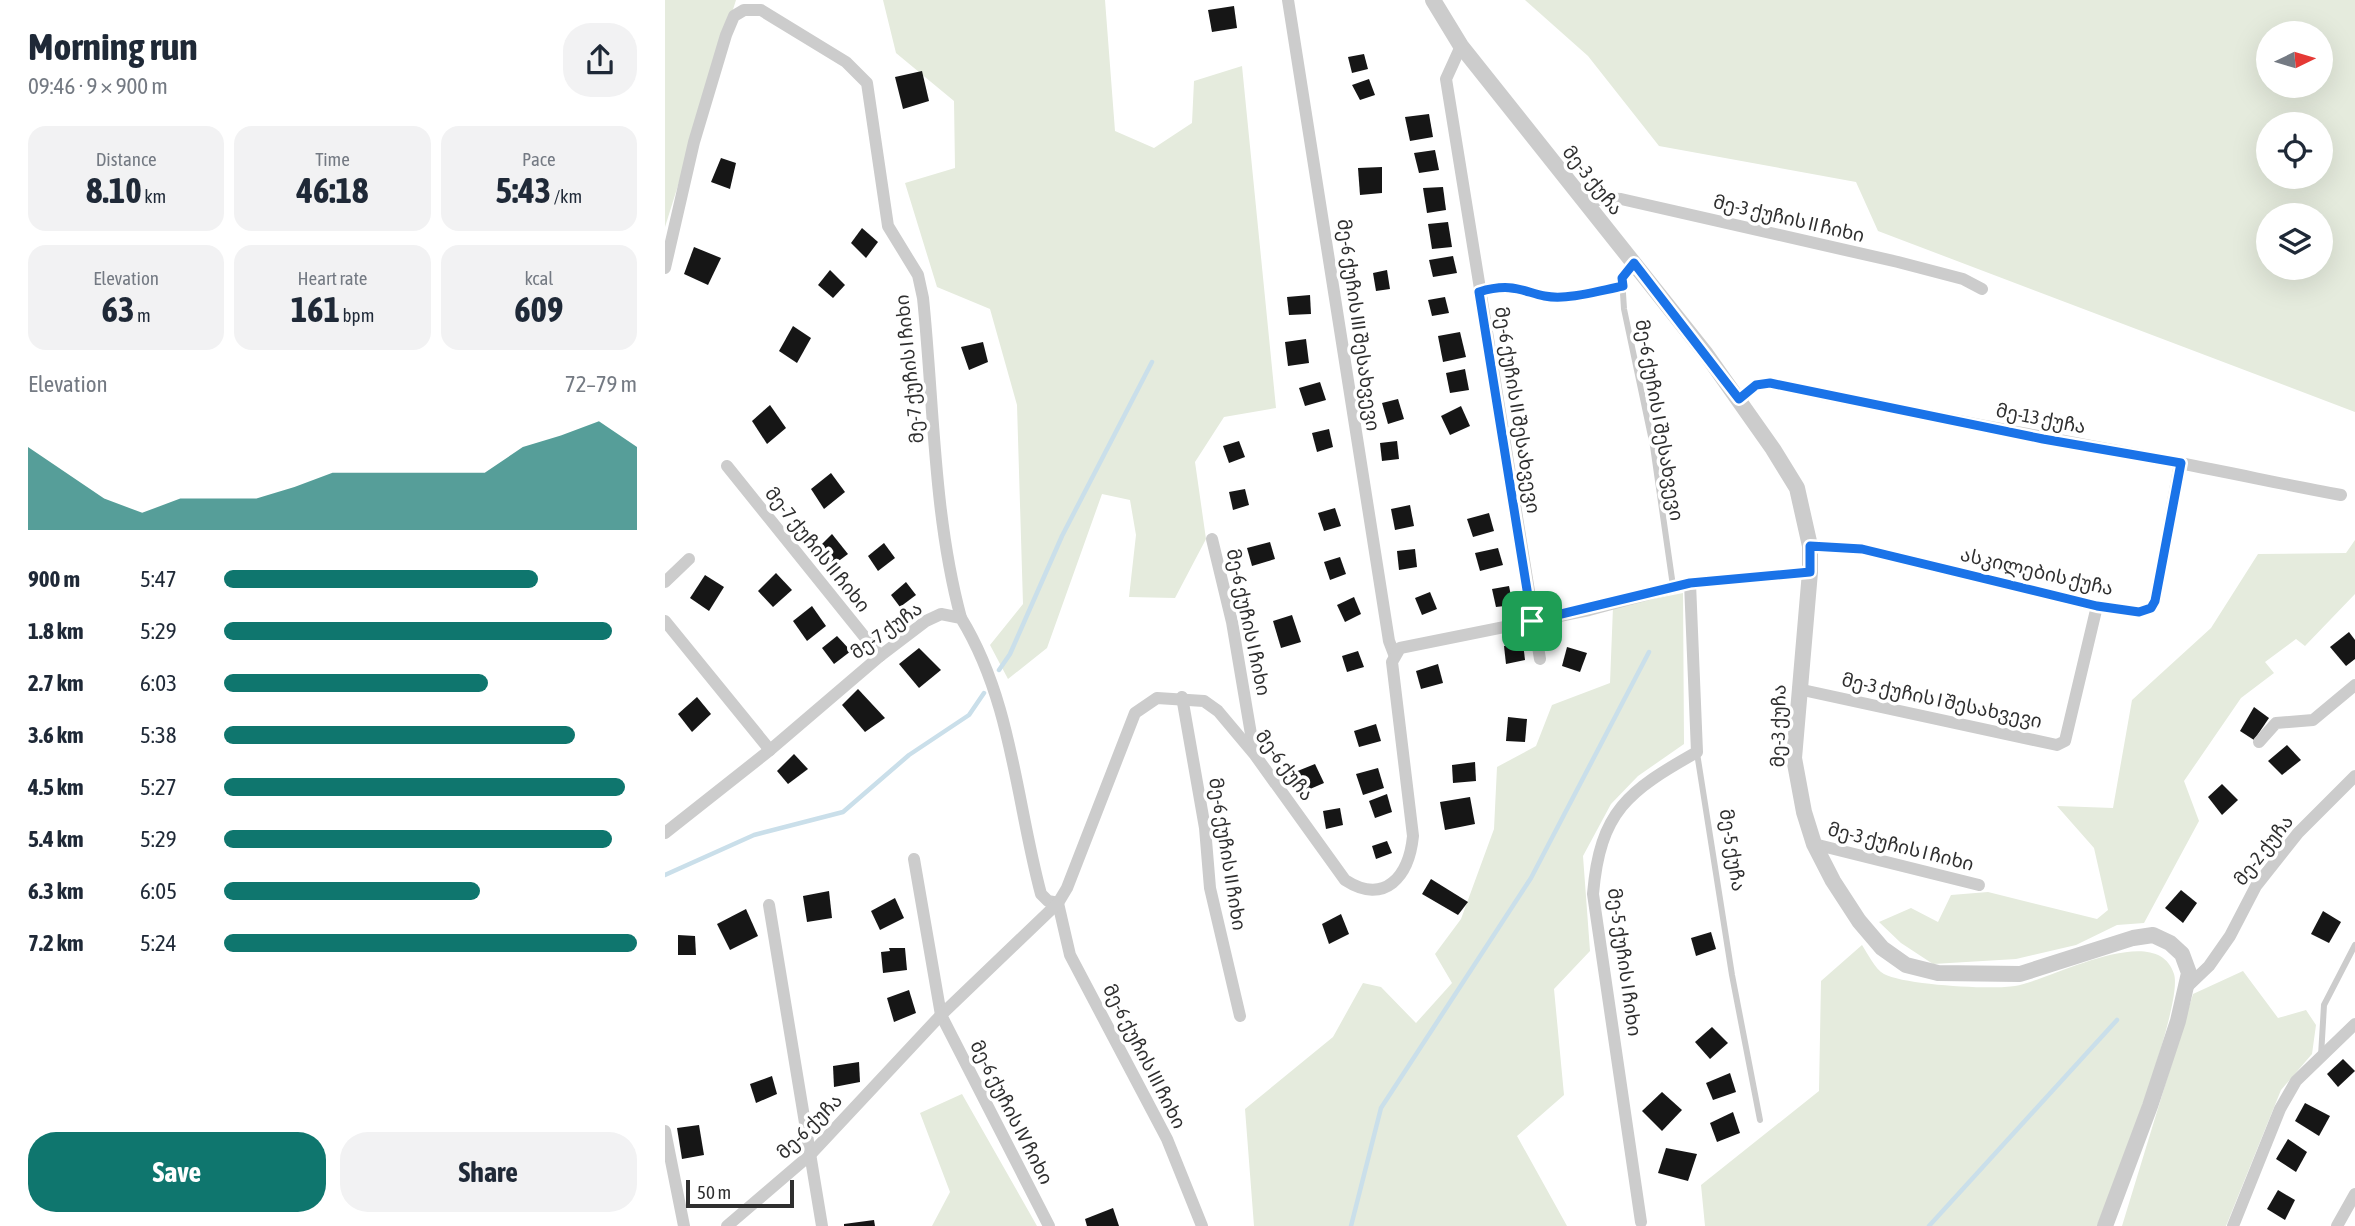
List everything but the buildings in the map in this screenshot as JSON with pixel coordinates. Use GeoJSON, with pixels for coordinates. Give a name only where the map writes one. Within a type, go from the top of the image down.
{"type":"FeatureCollection","features":[{"type":"Feature","properties":{"kind":"street","name":"მე-6 ქუჩის III შესახვევი"},"geometry":{"type":"LineString","coordinates":[[1288,0],[1354,426],[1389,641],[1394,654]]}},
{"type":"Feature","properties":{"kind":"street","name":"მე-3 ქუჩა"},"geometry":{"type":"LineString","coordinates":[[1433,0],[1461,46],[1739,399],[1797,488],[1810,546],[1810,572],[1794,758],[1814,844],[1859,921],[1882,948],[1906,965],[1938,974],[2020,974],[2112,944],[2153,935],[2170,943],[2182,954],[2189,973],[2186,988],[2150,1106],[2105,1226]]}},
{"type":"Feature","properties":{"kind":"street","name":"მე-7 ქუჩის I ჩიხი"},"geometry":{"type":"LineString","coordinates":[[665,268],[694,142],[726,35],[734,16],[744,10],[761,10],[846,62],[867,83],[888,226],[918,275],[923,298],[939,493],[952,584],[961,618]]}},
{"type":"Feature","properties":{"kind":"street","name":"მე-6 ქუჩის II შესახვევი"},"geometry":{"type":"LineString","coordinates":[[1461,46],[1446,79],[1540,659]]}},
{"type":"Feature","properties":{"kind":"street","name":"მე-3 ქუჩის II ჩიხი"},"geometry":{"type":"LineString","coordinates":[[1587,206],[1601,198],[1621,199],[1898,262],[1963,279],[1982,289]]}},
{"type":"Feature","properties":{"kind":"street","name":"მე-13 ქუჩა"},"geometry":{"type":"LineString","coordinates":[[1739,399],[1756,385],[1770,383],[2043,439],[2341,495]]}},
{"type":"Feature","properties":{"kind":"street","name":"ასკილების ქუჩა"},"geometry":{"type":"LineString","coordinates":[[1810,546],[1862,549],[2097,606],[2139,612],[2151,608],[2155,601],[2181,463]]}},
{"type":"Feature","properties":{"kind":"street","name":"მე-7 ქუჩის II ჩიხი"},"geometry":{"type":"LineString","coordinates":[[727,466],[880,656]]}},
{"type":"Feature","properties":{"kind":"street","name":"მე-6 ქუჩის I ჩიხი"},"geometry":{"type":"LineString","coordinates":[[1212,539],[1232,622],[1255,755]]}},
{"type":"Feature","properties":{"kind":"street"},"geometry":{"type":"LineString","coordinates":[[665,582],[689,559]]}},
{"type":"Feature","properties":{"kind":"street"},"geometry":{"type":"LineString","coordinates":[[1394,654],[1409,646],[1589,610],[1672,586],[1810,572]]}},
{"type":"Feature","properties":{"kind":"street","name":"მე-5 ქუჩა"},"geometry":{"type":"LineString","coordinates":[[1690,583],[1697,752]]}},
{"type":"Feature","properties":{"kind":"street","name":"მე-3 ქუჩის I შესახვევი"},"geometry":{"type":"LineString","coordinates":[[1798,689],[2057,745],[2065,741],[2097,606]]}},
{"type":"Feature","properties":{"kind":"street","name":"მე-7 ქუჩა"},"geometry":{"type":"LineString","coordinates":[[665,832],[770,750],[880,656],[926,621],[941,614],[961,618]]}},
{"type":"Feature","properties":{"kind":"street"},"geometry":{"type":"LineString","coordinates":[[961,618],[979,647],[998,696],[1041,894],[1048,901],[1058,903]]}},
{"type":"Feature","properties":{"kind":"street"},"geometry":{"type":"LineString","coordinates":[[665,621],[770,750]]}},
{"type":"Feature","properties":{"kind":"street","name":"მე-6 ქუჩა"},"geometry":{"type":"LineString","coordinates":[[727,1226],[810,1155],[941,1015],[1058,903],[1067,888],[1135,713],[1157,698],[1204,701],[1218,711],[1255,755],[1345,880],[1360,890],[1376,891],[1389,886],[1407,864],[1413,835],[1392,662],[1394,654]]}},
{"type":"Feature","properties":{"kind":"street"},"geometry":{"type":"LineString","coordinates":[[2259,742],[2276,723],[2313,720],[2355,685]]}},
{"type":"Feature","properties":{"kind":"street","name":"მე-6 ქუჩის II ჩიხი"},"geometry":{"type":"LineString","coordinates":[[1182,698],[1205,828],[1210,888],[1240,1016]]}},
{"type":"Feature","properties":{"kind":"street","name":"მე-5 ქუჩის I ჩიხი"},"geometry":{"type":"LineString","coordinates":[[1641,1222],[1593,894],[1596,860],[1608,828],[1623,802],[1649,779],[1697,752]]}},
{"type":"Feature","properties":{"kind":"street","name":"მე-2 ქუჩა"},"geometry":{"type":"LineString","coordinates":[[2186,988],[2214,959],[2230,936],[2256,887],[2298,833],[2355,776]]}},
{"type":"Feature","properties":{"kind":"street","name":"მე-3 ქუჩის I ჩიხი"},"geometry":{"type":"LineString","coordinates":[[1814,844],[1979,885]]}},
{"type":"Feature","properties":{"kind":"street","name":"მე-6 ქუჩის IV ჩიხი"},"geometry":{"type":"LineString","coordinates":[[914,859],[941,1015],[1049,1226]]}},
{"type":"Feature","properties":{"kind":"street","name":"მე-6 ქუჩის III ჩიხი"},"geometry":{"type":"LineString","coordinates":[[1058,903],[1070,955],[1167,1139],[1202,1226]]}},
{"type":"Feature","properties":{"kind":"street"},"geometry":{"type":"LineString","coordinates":[[768,905],[822,1226]]}},
{"type":"Feature","properties":{"kind":"street"},"geometry":{"type":"LineString","coordinates":[[2233,1226],[2280,1109],[2296,1080],[2355,1024]]}},
{"type":"Feature","properties":{"kind":"street"},"geometry":{"type":"LineString","coordinates":[[665,1131],[684,1226]]}},
{"type":"Feature","properties":{"kind":"street"},"geometry":{"type":"LineString","coordinates":[[2337,1226],[2355,1194]]}},
{"type":"Feature","properties":{"kind":"lane"},"geometry":{"type":"LineString","coordinates":[[1479,292],[1498,286],[1517,287],[1559,298],[1623,286],[1622,278],[1634,263]]}},
{"type":"Feature","properties":{"kind":"lane","name":"მე-6 ქუჩის I შესახვევი"},"geometry":{"type":"LineString","coordinates":[[1623,286],[1624,309],[1653,446],[1672,586]]}},
{"type":"Feature","properties":{"kind":"lane","name":"მე-5 ქუჩა"},"geometry":{"type":"LineString","coordinates":[[1697,752],[1732,975],[1760,1120]]}},
{"type":"Feature","properties":{"kind":"lane"},"geometry":{"type":"LineString","coordinates":[[2321,1058],[2324,1005],[2355,945]]}},
{"type":"Feature","properties":{"kind":"shaded area"},"geometry":{"type":"Polygon","coordinates":[[[665,0],[736,0],[665,227],[665,0]]]}},
{"type":"Feature","properties":{"kind":"shaded area"},"geometry":{"type":"Polygon","coordinates":[[[883,0],[1105,0],[1115,131],[1154,148],[1192,123],[1194,81],[1242,66],[1276,408],[1224,417],[1195,462],[1206,539],[1175,598],[1129,597],[1136,535],[1130,500],[1102,494],[1047,648],[1008,679],[990,645],[1023,604],[1017,405],[990,309],[937,287],[905,183],[955,168],[954,101],[896,53],[883,0]]]}},
{"type":"Feature","properties":{"kind":"shaded area"},"geometry":{"type":"Polygon","coordinates":[[[1525,0],[2355,0],[2355,412],[1878,231],[1856,182],[1659,146],[1588,56],[1525,0]]]}},
{"type":"Feature","properties":{"kind":"shaded area"},"geometry":{"type":"Polygon","coordinates":[[[2355,540],[2355,594],[2305,646],[2296,639],[2265,662],[2274,673],[2241,698],[2184,781],[2199,821],[2144,923],[2117,925],[2076,945],[2016,959],[1933,964],[1901,943],[1879,922],[1911,908],[1938,922],[1951,895],[1988,892],[2097,919],[2108,910],[2094,848],[2057,806],[2113,808],[2132,700],[2211,628],[2258,554],[2346,553],[2355,540]]]}},
{"type":"Feature","properties":{"kind":"shaded area"},"geometry":{"type":"Polygon","coordinates":[[[1683,593],[1684,744],[1638,776],[1611,804],[1583,856],[1590,951],[1554,989],[1564,1095],[1517,1136],[1567,1226],[1254,1226],[1245,1109],[1333,1037],[1363,983],[1381,987],[1416,1023],[1452,983],[1435,954],[1461,919],[1494,829],[1497,767],[1536,746],[1552,705],[1610,683],[1613,607],[1683,593]]]}},
{"type":"Feature","properties":{"kind":"shaded area"},"geometry":{"type":"Polygon","coordinates":[[[1862,945],[1881,972],[1894,978],[1969,987],[2015,986],[2102,957],[2126,952],[2147,952],[2164,958],[2174,974],[2174,992],[2168,1021],[2145,1097],[2097,1226],[1705,1226],[1701,1185],[1819,1091],[1821,981],[1862,945]]]}},
{"type":"Feature","properties":{"kind":"shaded area"},"geometry":{"type":"Polygon","coordinates":[[[2243,971],[2278,1018],[2306,1010],[2316,1025],[2312,1054],[2281,1090],[2226,1226],[2122,1226],[2193,994],[2243,971]]]}},
{"type":"Feature","properties":{"kind":"shaded area"},"geometry":{"type":"Polygon","coordinates":[[[962,1094],[1037,1226],[932,1226],[950,1192],[920,1113],[962,1094]]]}},
{"type":"Feature","properties":{"kind":"waterway"},"geometry":{"type":"LineString","coordinates":[[999,670],[1010,654],[1062,536],[1152,362]]}},
{"type":"Feature","properties":{"kind":"waterway"},"geometry":{"type":"LineString","coordinates":[[1351,1226],[1381,1108],[1531,878],[1649,652]]}},
{"type":"Feature","properties":{"kind":"waterway"},"geometry":{"type":"LineString","coordinates":[[665,875],[754,835],[843,812],[909,755],[969,715],[984,693]]}},
{"type":"Feature","properties":{"kind":"waterway"},"geometry":{"type":"LineString","coordinates":[[1929,1226],[2117,1020]]}},
{"type":"Feature","properties":{"kind":"route"},"geometry":{"type":"LineString","coordinates":[[1634,263],[1739,399],[1756,385],[1770,383],[2043,439],[2181,463],[2155,601],[2151,608],[2139,612],[2097,606],[1862,549],[1810,546],[1810,572],[1672,586],[1589,610],[1532,621],[1479,292],[1498,286],[1517,287],[1559,298],[1623,286],[1622,278],[1634,263]]}}]}
